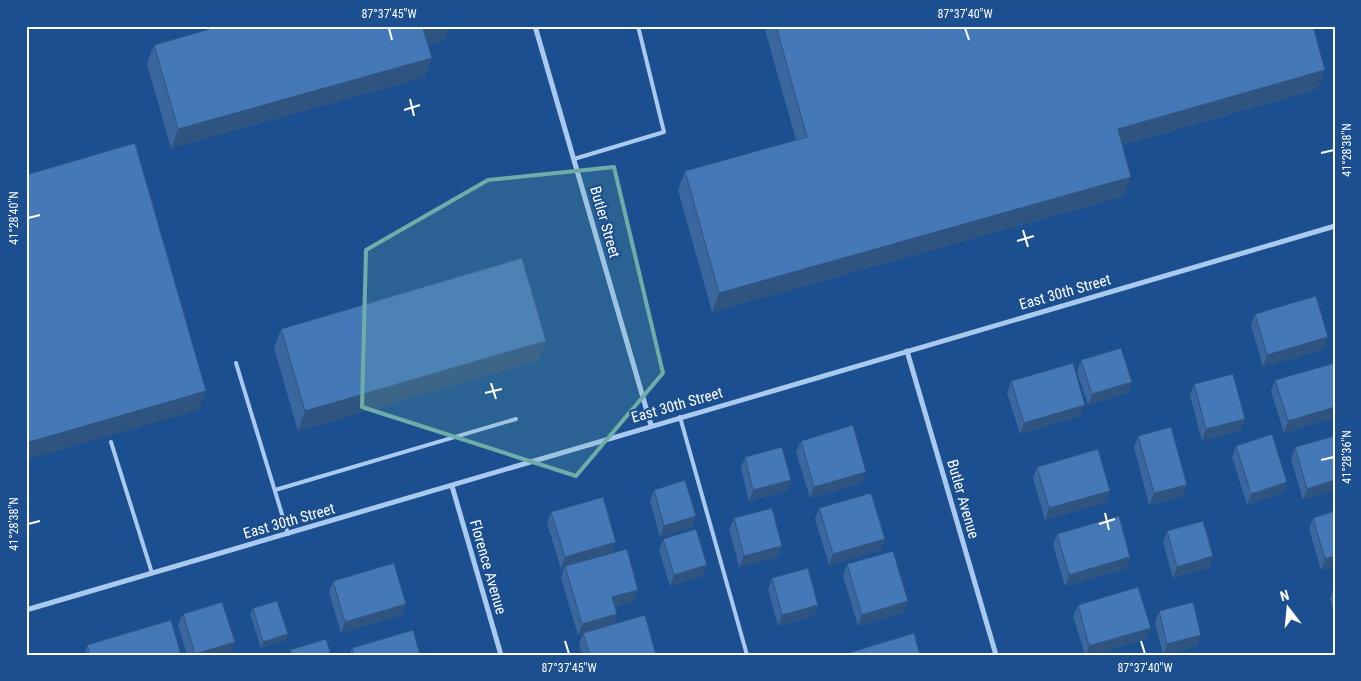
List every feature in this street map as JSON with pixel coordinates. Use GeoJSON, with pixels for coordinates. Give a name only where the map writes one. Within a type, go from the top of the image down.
{"type":"FeatureCollection","features":[{"type":"Feature","properties":{"kind":"street","name":"Butler Street"},"geometry":{"type":"LineString","coordinates":[[535,26],[651,425]]}},
{"type":"Feature","properties":{"kind":"street","name":"East 30th Street"},"geometry":{"type":"LineString","coordinates":[[26,610],[452,486],[651,425],[1335,226]]}},
{"type":"Feature","properties":{"kind":"street","name":"Butler Avenue"},"geometry":{"type":"LineString","coordinates":[[907,351],[996,655]]}},
{"type":"Feature","properties":{"kind":"street","name":"Florence Avenue"},"geometry":{"type":"LineString","coordinates":[[452,486],[500,655]]}},
{"type":"Feature","properties":{"kind":"lane"},"geometry":{"type":"LineString","coordinates":[[574,159],[664,132],[638,26]]}},
{"type":"Feature","properties":{"kind":"lane"},"geometry":{"type":"LineString","coordinates":[[236,363],[288,534]]}},
{"type":"Feature","properties":{"kind":"lane"},"geometry":{"type":"LineString","coordinates":[[680,417],[747,655]]}},
{"type":"Feature","properties":{"kind":"lane"},"geometry":{"type":"LineString","coordinates":[[274,490],[516,419]]}},
{"type":"Feature","properties":{"kind":"lane"},"geometry":{"type":"LineString","coordinates":[[111,442],[152,573]]}},
{"type":"Feature","properties":{"kind":"highlighted area"},"geometry":{"type":"Polygon","coordinates":[[[614,167],[663,373],[576,476],[362,407],[366,250],[488,180],[614,167]]]}},
{"type":"Feature","properties":{"kind":"building"},"geometry":{"type":"Polygon","coordinates":[[[220,26],[434,26],[423,29],[432,58],[178,129],[154,45],[220,26]]]}},
{"type":"Feature","properties":{"kind":"building"},"geometry":{"type":"Polygon","coordinates":[[[776,26],[1313,26],[1325,70],[1118,129],[1131,177],[719,293],[685,171],[807,137],[776,26]]]}},
{"type":"Feature","properties":{"kind":"building"},"geometry":{"type":"Polygon","coordinates":[[[135,143],[206,391],[26,443],[26,175],[135,143]]]}},
{"type":"Feature","properties":{"kind":"building"},"geometry":{"type":"Polygon","coordinates":[[[522,258],[546,341],[305,411],[281,329],[522,258]]]}},
{"type":"Feature","properties":{"kind":"building"},"geometry":{"type":"Polygon","coordinates":[[[1316,296],[1328,337],[1267,355],[1255,314],[1316,296]]]}},
{"type":"Feature","properties":{"kind":"building"},"geometry":{"type":"Polygon","coordinates":[[[1121,348],[1132,382],[1092,394],[1081,360],[1121,348]]]}},
{"type":"Feature","properties":{"kind":"building"},"geometry":{"type":"Polygon","coordinates":[[[1073,363],[1085,405],[1024,423],[1011,381],[1073,363]]]}},
{"type":"Feature","properties":{"kind":"building"},"geometry":{"type":"Polygon","coordinates":[[[1335,363],[1335,407],[1288,421],[1275,380],[1335,363]]]}},
{"type":"Feature","properties":{"kind":"building"},"geometry":{"type":"Polygon","coordinates":[[[1233,374],[1245,419],[1206,429],[1194,384],[1233,374]]]}},
{"type":"Feature","properties":{"kind":"building"},"geometry":{"type":"Polygon","coordinates":[[[853,425],[866,472],[814,487],[801,441],[853,425]]]}},
{"type":"Feature","properties":{"kind":"building"},"geometry":{"type":"Polygon","coordinates":[[[1171,427],[1187,485],[1154,493],[1138,436],[1171,427]]]}},
{"type":"Feature","properties":{"kind":"building"},"geometry":{"type":"Polygon","coordinates":[[[1272,434],[1287,482],[1251,494],[1236,446],[1272,434]]]}},
{"type":"Feature","properties":{"kind":"building"},"geometry":{"type":"Polygon","coordinates":[[[1335,436],[1335,480],[1307,489],[1295,447],[1335,436]]]}},
{"type":"Feature","properties":{"kind":"building"},"geometry":{"type":"Polygon","coordinates":[[[782,447],[791,480],[753,490],[745,457],[782,447]]]}},
{"type":"Feature","properties":{"kind":"building"},"geometry":{"type":"Polygon","coordinates":[[[1098,449],[1110,491],[1049,508],[1037,467],[1098,449]]]}},
{"type":"Feature","properties":{"kind":"building"},"geometry":{"type":"Polygon","coordinates":[[[685,480],[696,516],[664,526],[654,490],[685,480]]]}},
{"type":"Feature","properties":{"kind":"building"},"geometry":{"type":"Polygon","coordinates":[[[871,493],[885,539],[833,554],[819,508],[871,493]]]}},
{"type":"Feature","properties":{"kind":"building"},"geometry":{"type":"Polygon","coordinates":[[[603,497],[616,542],[565,557],[551,512],[603,497]]]}},
{"type":"Feature","properties":{"kind":"building"},"geometry":{"type":"Polygon","coordinates":[[[772,508],[782,546],[744,556],[734,518],[772,508]]]}},
{"type":"Feature","properties":{"kind":"building"},"geometry":{"type":"Polygon","coordinates":[[[1335,511],[1335,556],[1325,559],[1313,518],[1335,511]]]}},
{"type":"Feature","properties":{"kind":"building"},"geometry":{"type":"Polygon","coordinates":[[[1119,516],[1130,557],[1069,575],[1057,534],[1119,516]]]}},
{"type":"Feature","properties":{"kind":"building"},"geometry":{"type":"Polygon","coordinates":[[[1203,521],[1213,556],[1177,567],[1167,531],[1203,521]]]}},
{"type":"Feature","properties":{"kind":"building"},"geometry":{"type":"Polygon","coordinates":[[[696,529],[707,565],[674,575],[663,539],[696,529]]]}},
{"type":"Feature","properties":{"kind":"building"},"geometry":{"type":"Polygon","coordinates":[[[627,549],[638,590],[612,597],[617,614],[582,624],[565,566],[627,549]]]}},
{"type":"Feature","properties":{"kind":"building"},"geometry":{"type":"Polygon","coordinates":[[[893,551],[908,601],[862,615],[847,564],[893,551]]]}},
{"type":"Feature","properties":{"kind":"building"},"geometry":{"type":"Polygon","coordinates":[[[394,563],[406,604],[345,622],[333,581],[394,563]]]}},
{"type":"Feature","properties":{"kind":"building"},"geometry":{"type":"Polygon","coordinates":[[[808,568],[818,605],[782,615],[772,578],[808,568]]]}},
{"type":"Feature","properties":{"kind":"building"},"geometry":{"type":"Polygon","coordinates":[[[1138,587],[1151,628],[1089,646],[1078,605],[1138,587]]]}},
{"type":"Feature","properties":{"kind":"building"},"geometry":{"type":"Polygon","coordinates":[[[277,601],[288,634],[263,642],[253,608],[277,601]]]}},
{"type":"Feature","properties":{"kind":"building"},"geometry":{"type":"Polygon","coordinates":[[[222,602],[235,642],[195,654],[183,614],[222,602]]]}},
{"type":"Feature","properties":{"kind":"building"},"geometry":{"type":"Polygon","coordinates":[[[1193,602],[1201,635],[1167,644],[1159,611],[1193,602]]]}},
{"type":"Feature","properties":{"kind":"building"},"geometry":{"type":"Polygon","coordinates":[[[645,615],[656,655],[590,655],[583,633],[645,615]]]}},
{"type":"Feature","properties":{"kind":"building"},"geometry":{"type":"Polygon","coordinates":[[[171,620],[181,655],[90,655],[87,645],[171,620]]]}},
{"type":"Feature","properties":{"kind":"building"},"geometry":{"type":"Polygon","coordinates":[[[413,630],[420,655],[354,655],[352,648],[413,630]]]}},
{"type":"Feature","properties":{"kind":"building"},"geometry":{"type":"Polygon","coordinates":[[[914,633],[920,655],[842,655],[914,633]]]}},
{"type":"Feature","properties":{"kind":"building"},"geometry":{"type":"Polygon","coordinates":[[[326,639],[331,655],[292,655],[290,650],[326,639]]]}}]}
